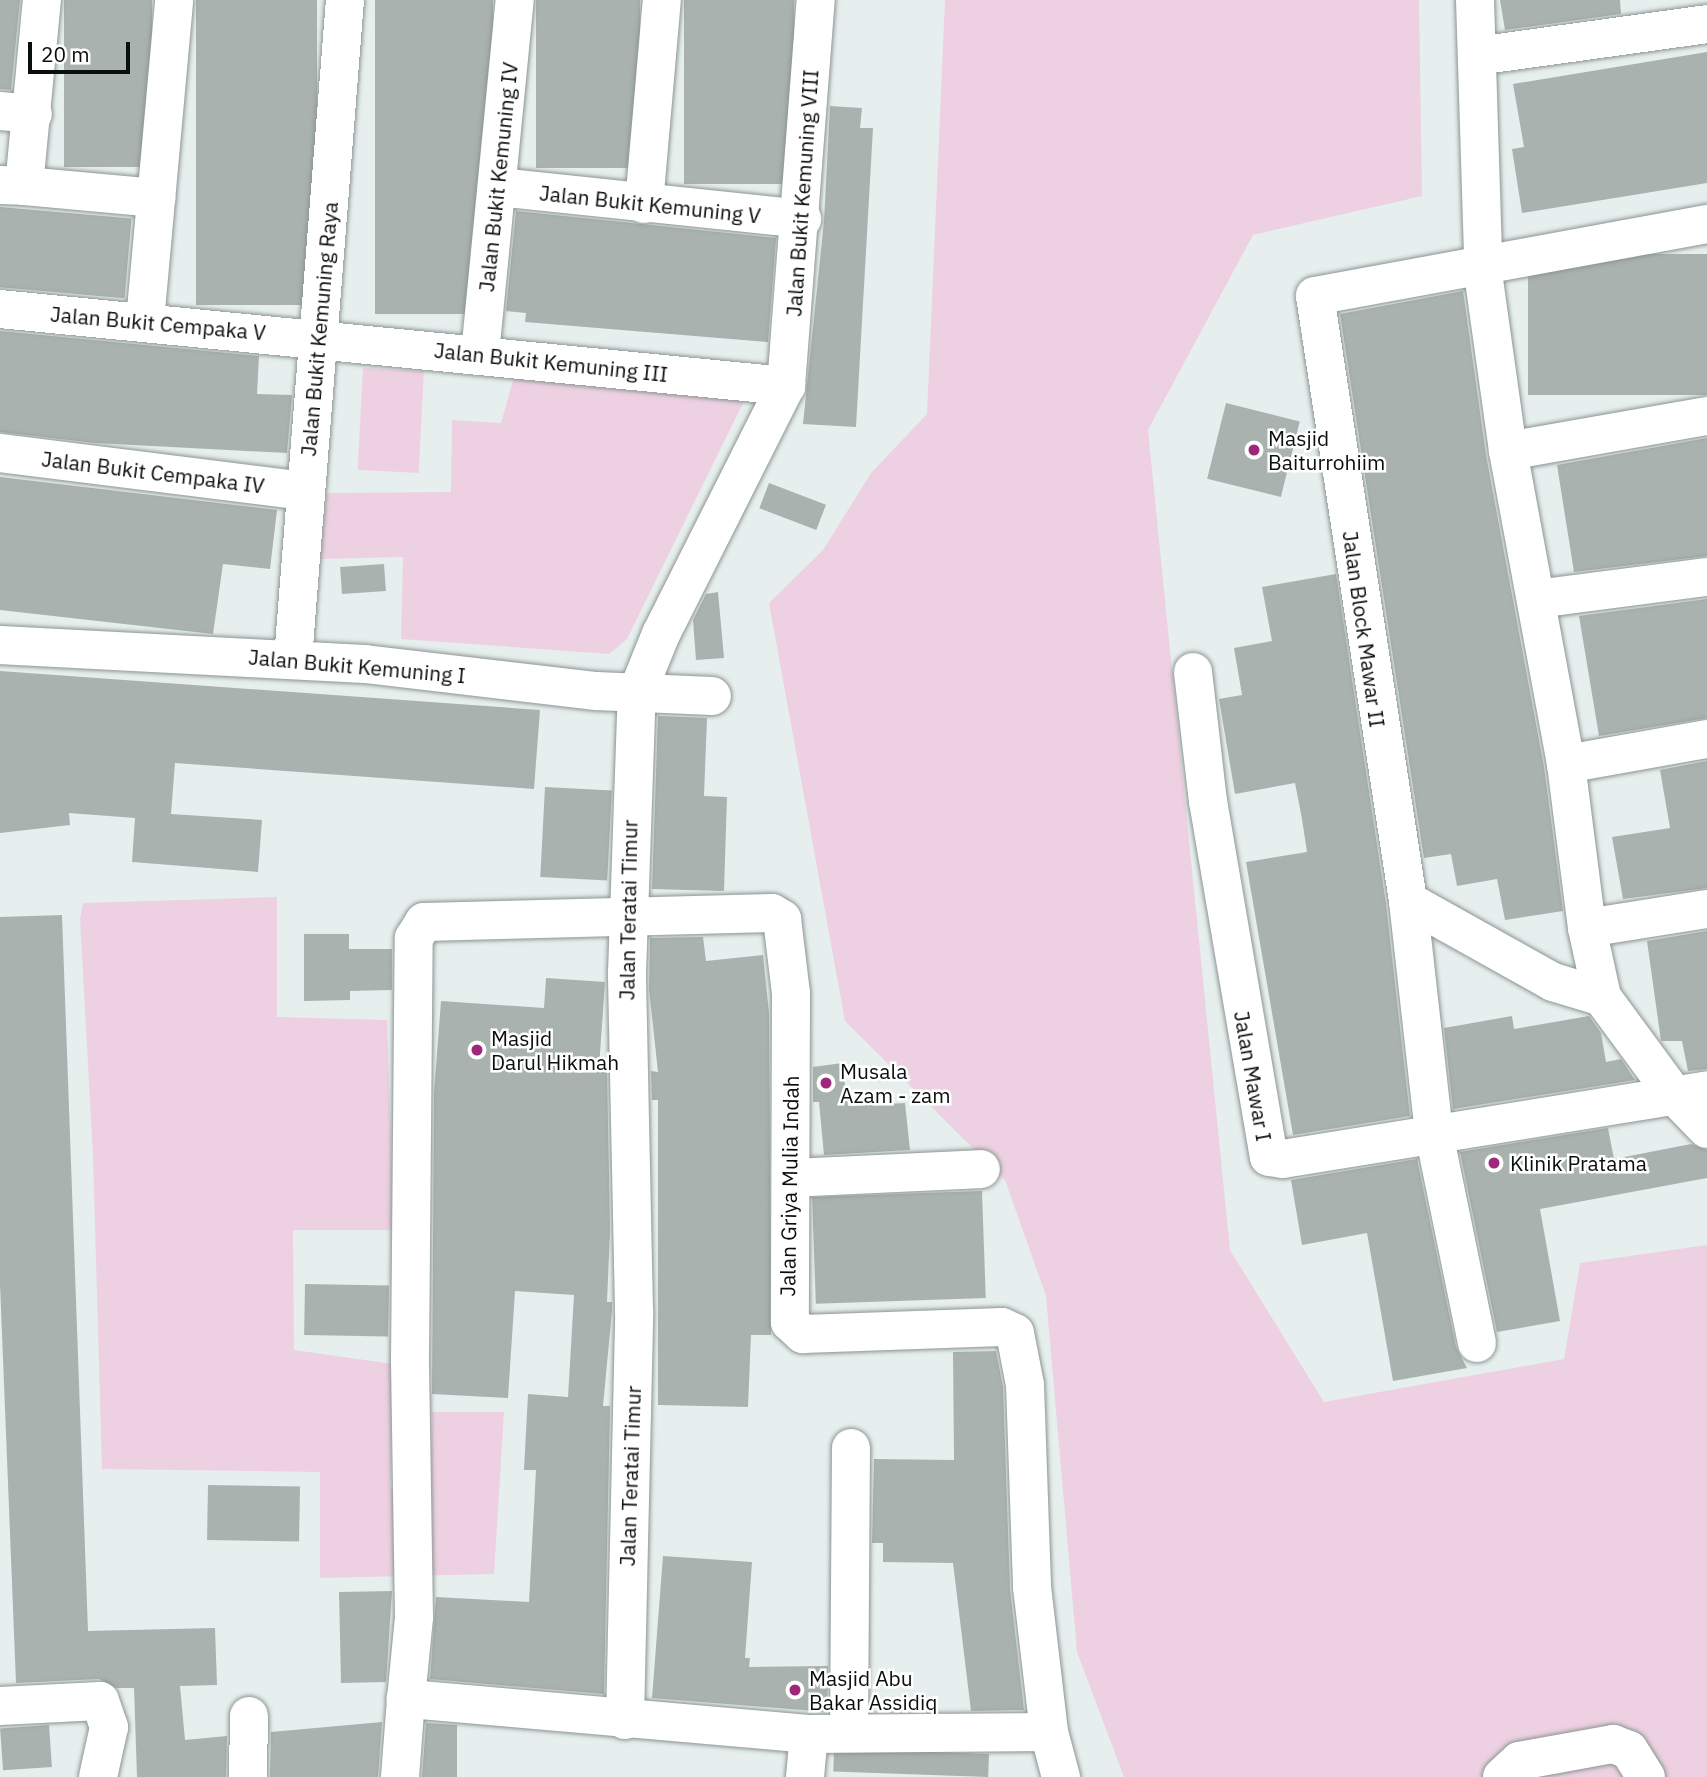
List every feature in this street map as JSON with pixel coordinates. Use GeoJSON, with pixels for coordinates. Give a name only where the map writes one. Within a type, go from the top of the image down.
{"type":"FeatureCollection","features":[{"type":"Feature","properties":{"kind":"street"},"geometry":{"type":"LineString","coordinates":[[42,0],[16,112],[12,186],[156,198]]}},
{"type":"Feature","properties":{"kind":"street"},"geometry":{"type":"LineString","coordinates":[[145,321],[174,0]]}},
{"type":"Feature","properties":{"kind":"street","name":"Jalan Bukit Kemuning Raya"},"geometry":{"type":"LineString","coordinates":[[293,659],[316,337],[345,0]]}},
{"type":"Feature","properties":{"kind":"street","name":"Jalan Bukit Kemuning IV"},"geometry":{"type":"LineString","coordinates":[[480,354],[514,0]]}},
{"type":"Feature","properties":{"kind":"street"},"geometry":{"type":"LineString","coordinates":[[644,204],[662,0]]}},
{"type":"Feature","properties":{"kind":"street","name":"Jalan Bukit Kemuning VIII"},"geometry":{"type":"LineString","coordinates":[[786,386],[802,219],[816,0]]}},
{"type":"Feature","properties":{"kind":"street"},"geometry":{"type":"LineString","coordinates":[[1475,0],[1483,264],[1508,451],[1566,764],[1587,928],[1602,997]]}},
{"type":"Feature","properties":{"kind":"street"},"geometry":{"type":"LineString","coordinates":[[1477,56],[1707,24]]}},
{"type":"Feature","properties":{"kind":"street","name":"Jalan Bukit Kemuning V"},"geometry":{"type":"LineString","coordinates":[[498,187],[802,219]]}},
{"type":"Feature","properties":{"kind":"street"},"geometry":{"type":"LineString","coordinates":[[1483,264],[1707,224]]}},
{"type":"Feature","properties":{"kind":"street","name":"Jalan Block Mawar II"},"geometry":{"type":"LineString","coordinates":[[1477,1343],[1434,1133],[1408,901],[1315,296],[1483,264]]}},
{"type":"Feature","properties":{"kind":"street","name":"Jalan Bukit Cempaka V"},"geometry":{"type":"LineString","coordinates":[[0,309],[316,337]]}},
{"type":"Feature","properties":{"kind":"street","name":"Jalan Bukit Kemuning III"},"geometry":{"type":"LineString","coordinates":[[316,337],[786,386]]}},
{"type":"Feature","properties":{"kind":"street","name":"Jalan Teratai Timur"},"geometry":{"type":"LineString","coordinates":[[625,1720],[634,1322],[629,815],[637,693],[662,634],[786,386]]}},
{"type":"Feature","properties":{"kind":"street"},"geometry":{"type":"LineString","coordinates":[[1508,451],[1707,416]]}},
{"type":"Feature","properties":{"kind":"street","name":"Jalan Bukit Cempaka IV"},"geometry":{"type":"LineString","coordinates":[[0,453],[305,491]]}},
{"type":"Feature","properties":{"kind":"street"},"geometry":{"type":"LineString","coordinates":[[1537,599],[1707,576]]}},
{"type":"Feature","properties":{"kind":"street","name":"Jalan Bukit Kemuning I"},"geometry":{"type":"LineString","coordinates":[[0,645],[293,659],[637,693],[712,696]]}},
{"type":"Feature","properties":{"kind":"street","name":"Jalan Mawar I"},"geometry":{"type":"LineString","coordinates":[[1193,672],[1208,801],[1269,1157],[1690,1092]]}},
{"type":"Feature","properties":{"kind":"street"},"geometry":{"type":"LineString","coordinates":[[1566,764],[1707,739]]}},
{"type":"Feature","properties":{"kind":"street"},"geometry":{"type":"LineString","coordinates":[[1408,901],[1553,982],[1602,997],[1690,1092],[1707,1129]]}},
{"type":"Feature","properties":{"kind":"street"},"geometry":{"type":"LineString","coordinates":[[1587,928],[1707,909]]}},
{"type":"Feature","properties":{"kind":"street","name":"Jalan Griya Mulia Indah"},"geometry":{"type":"LineString","coordinates":[[629,917],[772,913],[782,919],[791,993],[791,1178],[786,1311],[796,1329],[803,1334],[863,1335],[1002,1328],[1018,1339],[1025,1385],[1032,1587],[1049,1732]]}},
{"type":"Feature","properties":{"kind":"street"},"geometry":{"type":"LineString","coordinates":[[400,1777],[414,1617],[410,1361],[415,930],[432,919],[629,917]]}},
{"type":"Feature","properties":{"kind":"street"},"geometry":{"type":"LineString","coordinates":[[791,1178],[981,1169]]}},
{"type":"Feature","properties":{"kind":"street"},"geometry":{"type":"LineString","coordinates":[[849,1732],[851,1448]]}},
{"type":"Feature","properties":{"kind":"street"},"geometry":{"type":"LineString","coordinates":[[406,1699],[809,1734],[1049,1732],[1061,1777]]}},
{"type":"Feature","properties":{"kind":"street"},"geometry":{"type":"LineString","coordinates":[[0,1706],[100,1701],[109,1727],[98,1777]]}},
{"type":"Feature","properties":{"kind":"street"},"geometry":{"type":"LineString","coordinates":[[248,1777],[249,1716]]}},
{"type":"Feature","properties":{"kind":"street"},"geometry":{"type":"LineString","coordinates":[[805,1777],[809,1734]]}},
{"type":"Feature","properties":{"kind":"street"},"geometry":{"type":"LineString","coordinates":[[1502,1777],[1519,1761],[1613,1744],[1629,1750],[1646,1777]]}},
{"type":"Feature","properties":{"kind":"shaded area"},"geometry":{"type":"Polygon","coordinates":[[[945,0],[1419,0],[1422,196],[1253,235],[1148,430],[1230,1250],[1324,1402],[1564,1359],[1580,1263],[1707,1245],[1707,1777],[1124,1777],[1077,1652],[1046,1296],[1005,1180],[845,1021],[769,603],[823,550],[871,473],[927,414],[945,0]]]}},
{"type":"Feature","properties":{"kind":"shaded area"},"geometry":{"type":"Polygon","coordinates":[[[363,368],[424,371],[419,473],[358,470],[363,368]]]}},
{"type":"Feature","properties":{"kind":"shaded area"},"geometry":{"type":"Polygon","coordinates":[[[516,370],[744,401],[627,639],[609,654],[401,639],[403,557],[319,559],[327,493],[451,492],[452,420],[501,423],[516,370]]]}},
{"type":"Feature","properties":{"kind":"shaded area"},"geometry":{"type":"Polygon","coordinates":[[[277,897],[277,1017],[387,1020],[394,1230],[293,1230],[294,1350],[393,1364],[390,1489],[431,1490],[432,1412],[504,1412],[494,1574],[320,1578],[320,1472],[102,1469],[93,1156],[80,919],[83,903],[277,897]]]}},
{"type":"Feature","properties":{"kind":"building"},"geometry":{"type":"Polygon","coordinates":[[[0,0],[20,0],[11,90],[0,89],[0,0]]]}},
{"type":"Feature","properties":{"kind":"building"},"geometry":{"type":"Polygon","coordinates":[[[64,0],[152,0],[152,167],[64,167],[64,0]]]}},
{"type":"Feature","properties":{"kind":"building"},"geometry":{"type":"Polygon","coordinates":[[[196,0],[317,0],[317,305],[196,305],[196,0]]]}},
{"type":"Feature","properties":{"kind":"building"},"geometry":{"type":"Polygon","coordinates":[[[375,0],[493,0],[493,314],[375,314],[375,0]]]}},
{"type":"Feature","properties":{"kind":"building"},"geometry":{"type":"Polygon","coordinates":[[[536,0],[640,0],[640,168],[536,168],[536,0]]]}},
{"type":"Feature","properties":{"kind":"building"},"geometry":{"type":"Polygon","coordinates":[[[684,0],[794,0],[794,184],[684,184],[684,0]]]}},
{"type":"Feature","properties":{"kind":"building"},"geometry":{"type":"Polygon","coordinates":[[[1500,0],[1620,0],[1621,14],[1505,30],[1500,0]]]}},
{"type":"Feature","properties":{"kind":"building"},"geometry":{"type":"Polygon","coordinates":[[[1707,52],[1707,183],[1522,213],[1512,149],[1524,147],[1513,84],[1707,52]]]}},
{"type":"Feature","properties":{"kind":"building"},"geometry":{"type":"Polygon","coordinates":[[[830,106],[862,108],[860,128],[873,128],[856,427],[803,424],[824,221],[830,106]]]}},
{"type":"Feature","properties":{"kind":"building"},"geometry":{"type":"Polygon","coordinates":[[[0,207],[131,219],[125,298],[0,287],[0,207]]]}},
{"type":"Feature","properties":{"kind":"building"},"geometry":{"type":"Polygon","coordinates":[[[516,211],[776,238],[768,342],[525,322],[526,313],[506,311],[516,211]]]}},
{"type":"Feature","properties":{"kind":"building"},"geometry":{"type":"Polygon","coordinates":[[[1528,254],[1707,254],[1707,395],[1528,395],[1528,254]]]}},
{"type":"Feature","properties":{"kind":"building"},"geometry":{"type":"Polygon","coordinates":[[[1463,291],[1486,455],[1544,767],[1563,911],[1505,920],[1497,879],[1457,886],[1451,854],[1424,858],[1340,314],[1463,291]]]}},
{"type":"Feature","properties":{"kind":"building"},"geometry":{"type":"Polygon","coordinates":[[[0,331],[259,356],[257,394],[292,395],[287,453],[95,443],[0,432],[0,331]]]}},
{"type":"Feature","properties":{"kind":"building","name":"Masjid Baiturrohiim"},"geometry":{"type":"Polygon","coordinates":[[[1226,403],[1300,421],[1281,497],[1207,479],[1226,403]]]}},
{"type":"Feature","properties":{"kind":"building"},"geometry":{"type":"Polygon","coordinates":[[[1707,438],[1707,556],[1574,572],[1557,465],[1707,438]]]}},
{"type":"Feature","properties":{"kind":"building"},"geometry":{"type":"Polygon","coordinates":[[[0,477],[277,510],[270,569],[223,564],[213,634],[0,610],[0,477]]]}},
{"type":"Feature","properties":{"kind":"building"},"geometry":{"type":"Polygon","coordinates":[[[769,483],[826,505],[816,530],[759,508],[769,483]]]}},
{"type":"Feature","properties":{"kind":"building"},"geometry":{"type":"Polygon","coordinates":[[[384,564],[386,591],[342,594],[340,567],[384,564]]]}},
{"type":"Feature","properties":{"kind":"building"},"geometry":{"type":"Polygon","coordinates":[[[1336,574],[1386,904],[1410,1116],[1293,1135],[1246,862],[1307,852],[1302,819],[1295,783],[1235,794],[1219,699],[1242,695],[1234,648],[1272,641],[1262,587],[1336,574]]]}},
{"type":"Feature","properties":{"kind":"building"},"geometry":{"type":"Polygon","coordinates":[[[718,592],[724,658],[696,660],[693,620],[706,594],[718,592]]]}},
{"type":"Feature","properties":{"kind":"building"},"geometry":{"type":"Polygon","coordinates":[[[1707,599],[1707,718],[1599,736],[1579,616],[1707,599]]]}},
{"type":"Feature","properties":{"kind":"building"},"geometry":{"type":"Polygon","coordinates":[[[0,671],[540,710],[534,789],[175,763],[171,814],[262,820],[258,872],[132,862],[135,818],[69,813],[70,825],[0,833],[0,671]]]}},
{"type":"Feature","properties":{"kind":"building"},"geometry":{"type":"Polygon","coordinates":[[[658,716],[707,718],[704,796],[727,797],[724,891],[652,889],[658,716]]]}},
{"type":"Feature","properties":{"kind":"building"},"geometry":{"type":"Polygon","coordinates":[[[1707,761],[1707,888],[1623,899],[1612,837],[1670,828],[1660,770],[1707,761]]]}},
{"type":"Feature","properties":{"kind":"building"},"geometry":{"type":"Polygon","coordinates":[[[545,787],[612,791],[607,880],[540,877],[545,787]]]}},
{"type":"Feature","properties":{"kind":"building"},"geometry":{"type":"Polygon","coordinates":[[[62,915],[88,1631],[215,1628],[217,1685],[180,1686],[185,1740],[227,1736],[226,1777],[137,1777],[134,1688],[116,1688],[99,1679],[16,1683],[0,1284],[0,917],[62,915]]]}},
{"type":"Feature","properties":{"kind":"building"},"geometry":{"type":"Polygon","coordinates":[[[1707,931],[1707,1069],[1688,1071],[1682,1041],[1661,1041],[1647,941],[1707,931]]]}},
{"type":"Feature","properties":{"kind":"building"},"geometry":{"type":"Polygon","coordinates":[[[304,934],[349,934],[349,949],[392,949],[392,990],[350,991],[350,1000],[304,1001],[304,934]]]}},
{"type":"Feature","properties":{"kind":"building"},"geometry":{"type":"Polygon","coordinates":[[[703,937],[706,961],[763,955],[769,1013],[771,1335],[751,1335],[748,1407],[658,1405],[658,1100],[652,1100],[651,1071],[658,1072],[649,989],[650,938],[703,937]]]}},
{"type":"Feature","properties":{"kind":"building"},"geometry":{"type":"Polygon","coordinates":[[[546,978],[605,982],[599,1068],[607,1068],[610,1231],[607,1302],[612,1302],[612,1311],[603,1406],[610,1406],[604,1694],[430,1679],[436,1597],[529,1602],[536,1470],[524,1470],[528,1394],[568,1397],[574,1295],[515,1291],[508,1398],[432,1394],[434,1093],[441,1001],[544,1008],[546,978]]]}},
{"type":"Feature","properties":{"kind":"building"},"geometry":{"type":"Polygon","coordinates":[[[1512,1016],[1514,1029],[1589,1016],[1601,1033],[1606,1062],[1621,1059],[1635,1080],[1453,1109],[1444,1028],[1512,1016]]]}},
{"type":"Feature","properties":{"kind":"building"},"geometry":{"type":"Polygon","coordinates":[[[842,1063],[848,1106],[905,1103],[910,1150],[824,1155],[819,1102],[813,1102],[813,1067],[842,1063]]]}},
{"type":"Feature","properties":{"kind":"building"},"geometry":{"type":"Polygon","coordinates":[[[1608,1128],[1614,1159],[1691,1144],[1707,1150],[1707,1178],[1540,1209],[1560,1321],[1497,1332],[1460,1152],[1608,1128]]]}},
{"type":"Feature","properties":{"kind":"building"},"geometry":{"type":"Polygon","coordinates":[[[1417,1159],[1456,1347],[1467,1368],[1393,1381],[1367,1233],[1302,1245],[1291,1180],[1417,1159]]]}},
{"type":"Feature","properties":{"kind":"building"},"geometry":{"type":"Polygon","coordinates":[[[982,1191],[986,1298],[816,1304],[812,1197],[982,1191]]]}},
{"type":"Feature","properties":{"kind":"building"},"geometry":{"type":"Polygon","coordinates":[[[305,1284],[389,1285],[388,1336],[304,1335],[305,1284]]]}},
{"type":"Feature","properties":{"kind":"building"},"geometry":{"type":"Polygon","coordinates":[[[996,1351],[1003,1387],[1010,1589],[1024,1710],[971,1711],[953,1563],[883,1562],[883,1543],[872,1543],[874,1459],[954,1460],[953,1352],[996,1351]]]}},
{"type":"Feature","properties":{"kind":"building"},"geometry":{"type":"Polygon","coordinates":[[[208,1485],[300,1487],[299,1542],[207,1540],[208,1485]]]}},
{"type":"Feature","properties":{"kind":"building"},"geometry":{"type":"Polygon","coordinates":[[[663,1556],[752,1562],[745,1658],[750,1658],[749,1667],[828,1666],[827,1712],[652,1698],[663,1556]]]}},
{"type":"Feature","properties":{"kind":"building"},"geometry":{"type":"Polygon","coordinates":[[[392,1591],[386,1682],[341,1683],[339,1592],[392,1591]]]}},
{"type":"Feature","properties":{"kind":"building"},"geometry":{"type":"Polygon","coordinates":[[[382,1722],[378,1777],[270,1777],[271,1732],[382,1722]]]}},
{"type":"Feature","properties":{"kind":"building"},"geometry":{"type":"Polygon","coordinates":[[[426,1723],[457,1725],[457,1777],[422,1777],[426,1723]]]}},
{"type":"Feature","properties":{"kind":"building"},"geometry":{"type":"Polygon","coordinates":[[[49,1725],[52,1767],[3,1770],[0,1728],[49,1725]]]}},
{"type":"Feature","properties":{"kind":"building"},"geometry":{"type":"Polygon","coordinates":[[[834,1749],[989,1754],[988,1777],[833,1772],[834,1749]]]}},
{"type":"Feature","properties":{"kind":"place","name":"Masjid Baiturrohiim"},"geometry":{"type":"Point","coordinates":[1254,450]}},
{"type":"Feature","properties":{"kind":"place","name":"Masjid Darul Hikmah"},"geometry":{"type":"Point","coordinates":[477,1050]}},
{"type":"Feature","properties":{"kind":"place","name":"Musala Azam - zam"},"geometry":{"type":"Point","coordinates":[826,1083]}},
{"type":"Feature","properties":{"kind":"place","name":"Klinik Pratama"},"geometry":{"type":"Point","coordinates":[1494,1163]}},
{"type":"Feature","properties":{"kind":"place","name":"Masjid Abu Bakar Assidiq"},"geometry":{"type":"Point","coordinates":[795,1690]}}]}
